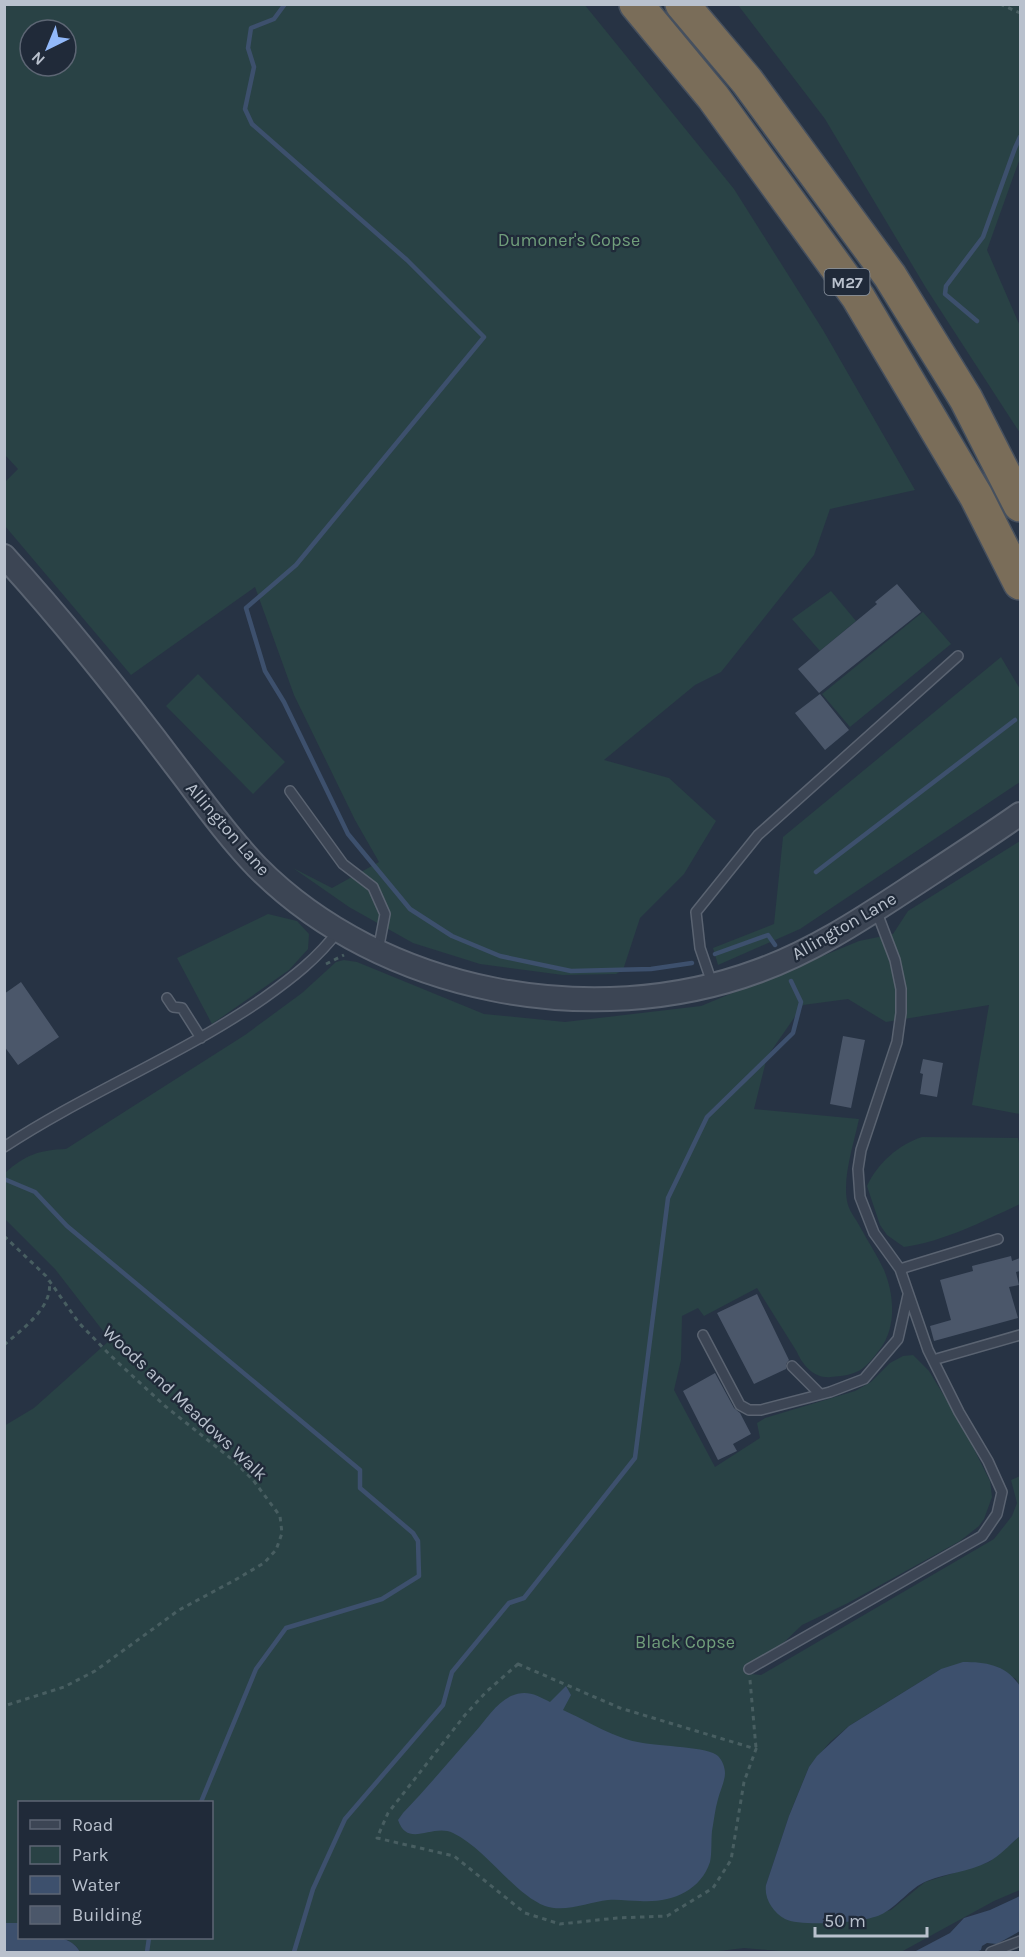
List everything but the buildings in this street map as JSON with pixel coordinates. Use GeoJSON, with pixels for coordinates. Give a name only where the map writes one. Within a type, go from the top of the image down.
{"type":"FeatureCollection","features":[{"type":"Feature","properties":{"kind":"highway","name":"M27"},"geometry":{"type":"LineString","coordinates":[[636,4],[713,97],[858,297],[976,496],[1020,583]]}},
{"type":"Feature","properties":{"kind":"highway","name":"M27"},"geometry":{"type":"LineString","coordinates":[[682,4],[747,81],[890,276],[966,399],[1020,505]]}},
{"type":"Feature","properties":{"kind":"street","name":"Allington Lane"},"geometry":{"type":"LineString","coordinates":[[4,556],[49,604],[235,843],[259,868],[317,917],[338,931],[412,966],[471,984],[512,993],[595,999],[648,996],[712,985],[760,970],[821,944],[1020,814]]}},
{"type":"Feature","properties":{"kind":"lane"},"geometry":{"type":"LineString","coordinates":[[712,985],[700,948],[696,912],[758,835],[958,656]]}},
{"type":"Feature","properties":{"kind":"lane"},"geometry":{"type":"LineString","coordinates":[[290,790],[343,864],[373,887],[385,914],[378,951]]}},
{"type":"Feature","properties":{"kind":"lane"},"geometry":{"type":"LineString","coordinates":[[749,1669],[982,1536],[997,1514],[1002,1492],[988,1461],[959,1412],[928,1350],[900,1269],[874,1233],[858,1185],[861,1150],[897,1042],[901,1013],[901,988],[895,960],[876,910]]}},
{"type":"Feature","properties":{"kind":"lane"},"geometry":{"type":"LineString","coordinates":[[4,1147],[64,1111],[201,1038],[275,990],[315,959],[338,931]]}},
{"type":"Feature","properties":{"kind":"lane"},"geometry":{"type":"LineString","coordinates":[[167,998],[173,1007],[182,1008],[201,1038]]}},
{"type":"Feature","properties":{"kind":"lane"},"geometry":{"type":"LineString","coordinates":[[900,1269],[998,1239]]}},
{"type":"Feature","properties":{"kind":"lane"},"geometry":{"type":"LineString","coordinates":[[703,1335],[740,1405],[744,1408],[761,1410],[820,1394],[864,1378],[898,1339],[909,1293]]}},
{"type":"Feature","properties":{"kind":"lane"},"geometry":{"type":"LineString","coordinates":[[933,1360],[1020,1335]]}},
{"type":"Feature","properties":{"kind":"lane"},"geometry":{"type":"LineString","coordinates":[[792,1366],[820,1394]]}},
{"type":"Feature","properties":{"kind":"lane"},"geometry":{"type":"LineString","coordinates":[[991,1953],[1020,1941]]}},
{"type":"Feature","properties":{"kind":"path"},"geometry":{"type":"LineString","coordinates":[[1000,4],[1020,13]]}},
{"type":"Feature","properties":{"kind":"path"},"geometry":{"type":"LineString","coordinates":[[325,965],[342,955],[350,954]]}},
{"type":"Feature","properties":{"kind":"path","name":"Woods and Meadows Walk"},"geometry":{"type":"LineString","coordinates":[[4,1236],[49,1280],[79,1323],[111,1356],[165,1406],[234,1461],[253,1480],[280,1516],[282,1533],[276,1550],[264,1563],[179,1610],[95,1671],[64,1687],[4,1706]]}},
{"type":"Feature","properties":{"kind":"path"},"geometry":{"type":"LineString","coordinates":[[4,1345],[47,1301],[51,1293],[49,1280]]}},
{"type":"Feature","properties":{"kind":"path"},"geometry":{"type":"LineString","coordinates":[[749,1669],[756,1749],[744,1782],[731,1860],[713,1887],[667,1916],[560,1924],[525,1913],[454,1856],[377,1838],[388,1814],[465,1715],[486,1692],[518,1664],[620,1708],[756,1749]]}},
{"type":"Feature","properties":{"kind":"green space","name":"Dumoner's Copse"},"geometry":{"type":"Polygon","coordinates":[[[584,4],[734,189],[823,330],[915,490],[830,509],[814,555],[721,672],[695,685],[604,760],[669,778],[716,821],[684,874],[640,918],[623,970],[616,974],[563,975],[480,964],[413,943],[349,907],[293,868],[332,888],[379,862],[355,820],[294,695],[255,587],[131,675],[5,526],[5,482],[18,469],[5,455],[5,5],[584,4]]]}},
{"type":"Feature","properties":{"kind":"green space"},"geometry":{"type":"Polygon","coordinates":[[[738,5],[1020,5],[1020,158],[987,250],[1020,326],[1020,433],[926,288],[825,119],[738,5]]]}},
{"type":"Feature","properties":{"kind":"green space"},"geometry":{"type":"Polygon","coordinates":[[[831,591],[856,621],[820,651],[792,619],[831,591]]]}},
{"type":"Feature","properties":{"kind":"green space"},"geometry":{"type":"Polygon","coordinates":[[[923,612],[951,644],[850,727],[822,694],[923,612]]]}},
{"type":"Feature","properties":{"kind":"green space"},"geometry":{"type":"Polygon","coordinates":[[[1001,657],[1020,689],[1020,782],[800,929],[718,965],[713,948],[774,924],[783,837],[1001,657]]]}},
{"type":"Feature","properties":{"kind":"green space"},"geometry":{"type":"Polygon","coordinates":[[[198,674],[285,762],[253,794],[166,706],[198,674]]]}},
{"type":"Feature","properties":{"kind":"green space","name":"Black Copse"},"geometry":{"type":"Polygon","coordinates":[[[1020,841],[1020,1114],[972,1105],[989,1005],[886,1022],[848,999],[803,1005],[767,1057],[754,1109],[859,1119],[849,1162],[846,1195],[850,1210],[887,1279],[892,1300],[889,1331],[880,1349],[865,1367],[848,1375],[820,1376],[803,1362],[757,1288],[704,1316],[698,1308],[682,1316],[681,1360],[674,1390],[715,1467],[760,1438],[757,1423],[765,1418],[855,1391],[871,1382],[890,1363],[903,1356],[913,1355],[929,1371],[963,1427],[990,1481],[992,1497],[979,1526],[960,1541],[848,1603],[802,1625],[751,1674],[761,1675],[994,1539],[1012,1516],[1017,1503],[1011,1480],[1020,1476],[1020,1686],[1015,1678],[941,1669],[849,1726],[830,1742],[809,1767],[789,1816],[766,1885],[787,1920],[839,1923],[891,1910],[925,1882],[989,1862],[1020,1836],[1020,1890],[994,1901],[901,1952],[791,1952],[744,1948],[711,1952],[80,1952],[66,1939],[213,1939],[213,1801],[18,1801],[18,1923],[5,1923],[4,1426],[34,1408],[110,1340],[55,1269],[5,1219],[5,1173],[33,1155],[66,1149],[245,1035],[302,993],[336,962],[344,960],[357,962],[484,1014],[565,1022],[701,1006],[859,941],[893,934],[908,911],[1020,841]]]}},
{"type":"Feature","properties":{"kind":"green space"},"geometry":{"type":"Polygon","coordinates":[[[268,914],[297,921],[309,934],[308,949],[289,970],[212,1024],[177,958],[268,914]]]}},
{"type":"Feature","properties":{"kind":"green space"},"geometry":{"type":"Polygon","coordinates":[[[922,1137],[1018,1138],[1020,1204],[949,1235],[904,1247],[887,1235],[880,1225],[867,1186],[883,1162],[897,1150],[922,1137]]]}},
{"type":"Feature","properties":{"kind":"water"},"geometry":{"type":"Polygon","coordinates":[[[963,1662],[995,1666],[1009,1673],[1020,1686],[1020,1836],[988,1862],[927,1881],[886,1912],[872,1918],[817,1923],[785,1919],[773,1909],[768,1900],[766,1885],[789,1816],[809,1767],[817,1756],[849,1726],[941,1669],[963,1662]]]}},
{"type":"Feature","properties":{"kind":"water"},"geometry":{"type":"Polygon","coordinates":[[[566,1686],[571,1695],[563,1710],[602,1729],[633,1741],[713,1753],[722,1762],[725,1776],[715,1811],[710,1862],[699,1881],[682,1894],[662,1900],[608,1900],[569,1908],[553,1908],[533,1900],[522,1892],[477,1849],[453,1833],[437,1831],[414,1834],[402,1828],[398,1820],[403,1813],[501,1703],[511,1696],[522,1693],[536,1695],[550,1702],[566,1686]]]}},
{"type":"Feature","properties":{"kind":"water"},"geometry":{"type":"Polygon","coordinates":[[[1020,1896],[1020,1931],[997,1944],[987,1943],[976,1952],[914,1952],[950,1933],[964,1918],[990,1910],[1020,1896]]]}},
{"type":"Feature","properties":{"kind":"water"},"geometry":{"type":"Polygon","coordinates":[[[4,1923],[18,1923],[18,1939],[64,1939],[75,1945],[80,1952],[5,1952],[4,1923]]]}},
{"type":"Feature","properties":{"kind":"waterway"},"geometry":{"type":"LineString","coordinates":[[285,4],[274,19],[251,28],[248,48],[254,67],[245,109],[252,124],[407,260],[484,337],[296,565],[246,608],[265,671],[284,702],[348,834],[410,909],[452,936],[500,956],[571,971],[651,969],[692,963]]}},
{"type":"Feature","properties":{"kind":"waterway"},"geometry":{"type":"LineString","coordinates":[[977,321],[945,294],[946,286],[983,237],[1020,137]]}},
{"type":"Feature","properties":{"kind":"waterway"},"geometry":{"type":"LineString","coordinates":[[816,872],[1015,720]]}},
{"type":"Feature","properties":{"kind":"waterway"},"geometry":{"type":"LineString","coordinates":[[715,954],[768,935],[775,945]]}},
{"type":"Feature","properties":{"kind":"waterway"},"geometry":{"type":"LineString","coordinates":[[294,1952],[313,1889],[345,1819],[443,1705],[452,1672],[509,1603],[524,1598],[635,1458],[668,1198],[707,1117],[793,1033],[801,1002],[791,981]]}},
{"type":"Feature","properties":{"kind":"waterway"},"geometry":{"type":"LineString","coordinates":[[4,1179],[35,1192],[67,1226],[360,1470],[360,1488],[413,1533],[418,1541],[419,1576],[382,1599],[286,1628],[256,1669],[201,1801]]}},
{"type":"Feature","properties":{"kind":"waterway"},"geometry":{"type":"LineString","coordinates":[[147,1952],[149,1939]]}}]}
